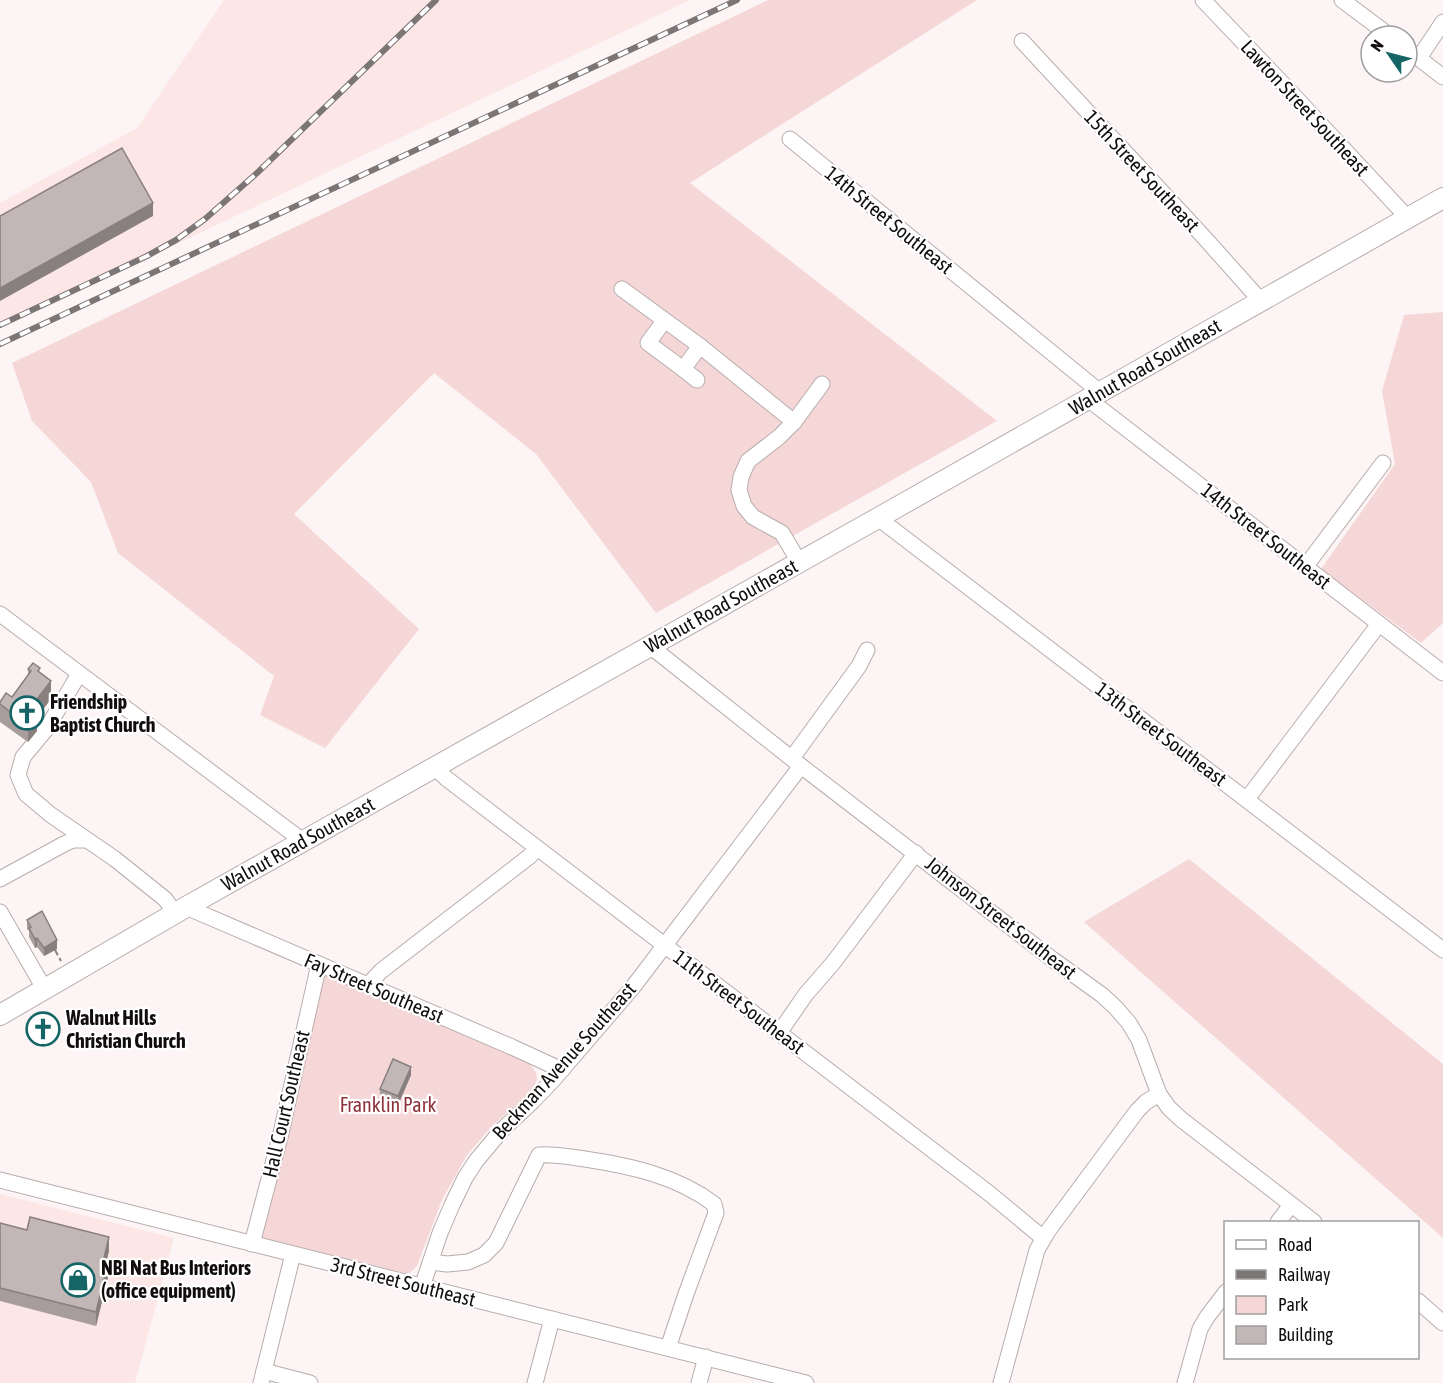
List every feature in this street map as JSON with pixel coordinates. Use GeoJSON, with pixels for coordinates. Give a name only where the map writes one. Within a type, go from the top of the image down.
{"type":"FeatureCollection","features":[{"type":"Feature","properties":{"kind":"main road","name":"Walnut Road Southeast"},"geometry":{"type":"LineString","coordinates":[[0,1015],[181,910],[1443,198]]}},
{"type":"Feature","properties":{"kind":"street","name":"Lawton Street Southeast"},"geometry":{"type":"LineString","coordinates":[[1203,0],[1407,217]]}},
{"type":"Feature","properties":{"kind":"street"},"geometry":{"type":"LineString","coordinates":[[1342,0],[1374,24]]}},
{"type":"Feature","properties":{"kind":"street"},"geometry":{"type":"LineString","coordinates":[[1419,48],[1443,22]]}},
{"type":"Feature","properties":{"kind":"street","name":"15th Street Southeast"},"geometry":{"type":"LineString","coordinates":[[1022,41],[1261,301]]}},
{"type":"Feature","properties":{"kind":"street"},"geometry":{"type":"LineString","coordinates":[[1419,59],[1443,77]]}},
{"type":"Feature","properties":{"kind":"street","name":"14th Street Southeast"},"geometry":{"type":"LineString","coordinates":[[790,139],[1094,396],[1305,567],[1443,673]]}},
{"type":"Feature","properties":{"kind":"street"},"geometry":{"type":"LineString","coordinates":[[622,289],[700,346],[794,422]]}},
{"type":"Feature","properties":{"kind":"street"},"geometry":{"type":"LineString","coordinates":[[664,321],[648,343],[697,380]]}},
{"type":"Feature","properties":{"kind":"street"},"geometry":{"type":"LineString","coordinates":[[683,369],[700,346]]}},
{"type":"Feature","properties":{"kind":"street"},"geometry":{"type":"LineString","coordinates":[[799,562],[782,533],[753,517],[744,506],[739,490],[741,477],[748,461],[794,422],[822,384]]}},
{"type":"Feature","properties":{"kind":"street"},"geometry":{"type":"LineString","coordinates":[[1305,567],[1383,463]]}},
{"type":"Feature","properties":{"kind":"street","name":"13th Street Southeast"},"geometry":{"type":"LineString","coordinates":[[878,518],[1443,950]]}},
{"type":"Feature","properties":{"kind":"street"},"geometry":{"type":"LineString","coordinates":[[0,614],[303,841]]}},
{"type":"Feature","properties":{"kind":"street"},"geometry":{"type":"LineString","coordinates":[[1247,799],[1379,624]]}},
{"type":"Feature","properties":{"kind":"street","name":"Johnson Street Southeast"},"geometry":{"type":"LineString","coordinates":[[650,646],[1052,959],[1102,995],[1129,1023],[1139,1040],[1159,1094],[1169,1108],[1313,1221]]}},
{"type":"Feature","properties":{"kind":"street","name":"Beckman Avenue Southeast"},"geometry":{"type":"LineString","coordinates":[[422,1287],[452,1205],[476,1161],[488,1145],[561,1070],[633,987],[797,762],[867,650]]}},
{"type":"Feature","properties":{"kind":"street"},"geometry":{"type":"LineString","coordinates":[[79,674],[46,728],[23,757],[18,775],[26,794],[51,815],[115,859],[181,910]]}},
{"type":"Feature","properties":{"kind":"street","name":"11th Street Southeast"},"geometry":{"type":"LineString","coordinates":[[434,767],[990,1194],[1043,1238]]}},
{"type":"Feature","properties":{"kind":"street"},"geometry":{"type":"LineString","coordinates":[[0,879],[64,844],[73,840],[87,840]]}},
{"type":"Feature","properties":{"kind":"street"},"geometry":{"type":"LineString","coordinates":[[368,985],[381,971],[530,856],[537,848]]}},
{"type":"Feature","properties":{"kind":"street"},"geometry":{"type":"LineString","coordinates":[[779,1033],[806,994],[833,963],[916,853]]}},
{"type":"Feature","properties":{"kind":"street","name":"Fay Street Southeast"},"geometry":{"type":"LineString","coordinates":[[181,910],[319,964],[561,1070]]}},
{"type":"Feature","properties":{"kind":"street"},"geometry":{"type":"LineString","coordinates":[[0,912],[45,990]]}},
{"type":"Feature","properties":{"kind":"street","name":"Hall Court Southeast"},"geometry":{"type":"LineString","coordinates":[[252,1244],[281,1133],[319,964]]}},
{"type":"Feature","properties":{"kind":"street"},"geometry":{"type":"LineString","coordinates":[[1001,1383],[1036,1250],[1137,1112],[1146,1102],[1159,1094]]}},
{"type":"Feature","properties":{"kind":"street"},"geometry":{"type":"LineString","coordinates":[[431,1262],[447,1264],[468,1262],[484,1255],[496,1243],[539,1155],[550,1154],[604,1162],[658,1174],[698,1192],[714,1204],[716,1213],[668,1348]]}},
{"type":"Feature","properties":{"kind":"street","name":"3rd Street Southeast"},"geometry":{"type":"LineString","coordinates":[[0,1180],[806,1383]]}},
{"type":"Feature","properties":{"kind":"street"},"geometry":{"type":"LineString","coordinates":[[1279,1221],[1291,1205]]}},
{"type":"Feature","properties":{"kind":"street"},"geometry":{"type":"LineString","coordinates":[[293,1254],[262,1377],[310,1383]]}},
{"type":"Feature","properties":{"kind":"street"},"geometry":{"type":"LineString","coordinates":[[1185,1383],[1200,1329],[1224,1295]]}},
{"type":"Feature","properties":{"kind":"street"},"geometry":{"type":"LineString","coordinates":[[1419,1302],[1443,1323]]}},
{"type":"Feature","properties":{"kind":"street"},"geometry":{"type":"LineString","coordinates":[[535,1383],[552,1319]]}},
{"type":"Feature","properties":{"kind":"street"},"geometry":{"type":"LineString","coordinates":[[699,1383],[706,1357]]}},
{"type":"Feature","properties":{"kind":"path"},"geometry":{"type":"LineString","coordinates":[[55,950],[60,960]]}},
{"type":"Feature","properties":{"kind":"shaded area"},"geometry":{"type":"Polygon","coordinates":[[[224,0],[690,0],[0,328],[0,203],[137,128],[224,0]]]}},
{"type":"Feature","properties":{"kind":"shaded area"},"geometry":{"type":"Polygon","coordinates":[[[0,1194],[174,1238],[135,1383],[0,1383],[0,1194]]]}},
{"type":"Feature","properties":{"kind":"green space"},"geometry":{"type":"Polygon","coordinates":[[[768,0],[977,0],[690,183],[997,421],[656,613],[536,454],[434,373],[294,514],[419,629],[325,748],[260,715],[274,676],[118,553],[91,482],[32,421],[12,363],[768,0]]]}},
{"type":"Feature","properties":{"kind":"green space"},"geometry":{"type":"Polygon","coordinates":[[[1443,312],[1443,623],[1421,643],[1321,569],[1395,464],[1382,391],[1404,315],[1443,312]]]}},
{"type":"Feature","properties":{"kind":"green space"},"geometry":{"type":"Polygon","coordinates":[[[1189,859],[1443,1064],[1443,1238],[1084,922],[1189,859]]]}},
{"type":"Feature","properties":{"kind":"green space","name":"Franklin Park"},"geometry":{"type":"Polygon","coordinates":[[[323,971],[530,1064],[536,1074],[537,1079],[533,1090],[491,1127],[467,1155],[442,1200],[417,1266],[410,1273],[259,1237],[323,971]]]}},
{"type":"Feature","properties":{"kind":"building"},"geometry":{"type":"Polygon","coordinates":[[[122,148],[153,203],[0,288],[0,216],[122,148]]]}},
{"type":"Feature","properties":{"kind":"building"},"geometry":{"type":"Polygon","coordinates":[[[33,663],[40,668],[38,671],[51,681],[30,708],[37,713],[28,725],[0,702],[6,693],[12,697],[31,671],[28,669],[33,663]]]}},
{"type":"Feature","properties":{"kind":"building"},"geometry":{"type":"Polygon","coordinates":[[[42,911],[57,940],[44,948],[37,938],[35,939],[27,920],[42,911]]]}},
{"type":"Feature","properties":{"kind":"building"},"geometry":{"type":"Polygon","coordinates":[[[393,1059],[411,1067],[398,1096],[380,1089],[393,1059]]]}},
{"type":"Feature","properties":{"kind":"building"},"geometry":{"type":"Polygon","coordinates":[[[30,1217],[109,1237],[103,1262],[108,1263],[96,1312],[0,1288],[0,1223],[27,1230],[30,1217]]]}},
{"type":"Feature","properties":{"kind":"railway"},"geometry":{"type":"LineString","coordinates":[[0,325],[147,256],[176,240],[205,219],[257,173],[436,0]]}},
{"type":"Feature","properties":{"kind":"railway"},"geometry":{"type":"LineString","coordinates":[[0,344],[737,0]]}},
{"type":"Feature","properties":{"kind":"place","name":"Friendship Baptist Church"},"geometry":{"type":"Point","coordinates":[27,713]}},
{"type":"Feature","properties":{"kind":"place","name":"Walnut Hills Christian Church"},"geometry":{"type":"Point","coordinates":[43,1029]}},
{"type":"Feature","properties":{"kind":"place","name":"NBI Nat Bus Interiors (office equipment)"},"geometry":{"type":"Point","coordinates":[78,1280]}}]}
